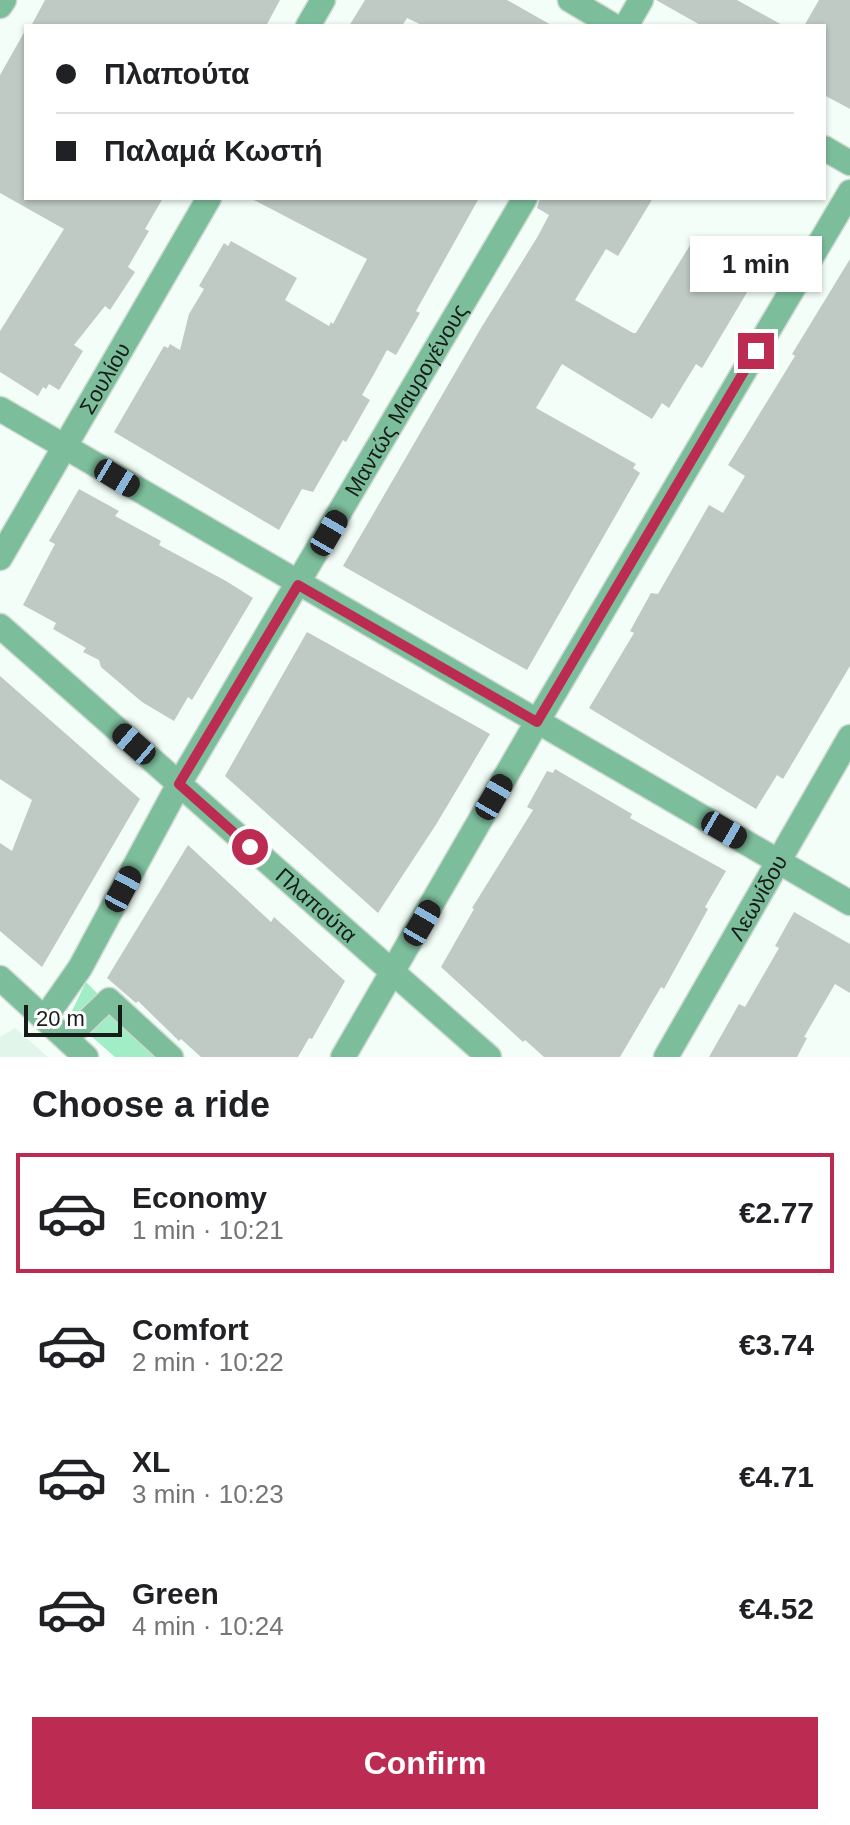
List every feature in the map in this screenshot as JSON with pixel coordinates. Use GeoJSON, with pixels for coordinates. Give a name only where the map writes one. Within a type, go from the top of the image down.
{"type":"FeatureCollection","features":[{"type":"Feature","properties":{"kind":"street"},"geometry":{"type":"LineString","coordinates":[[0,6],[4,0]]}},
{"type":"Feature","properties":{"kind":"street"},"geometry":{"type":"LineString","coordinates":[[309,24],[323,0]]}},
{"type":"Feature","properties":{"kind":"street"},"geometry":{"type":"LineString","coordinates":[[570,0],[611,24]]}},
{"type":"Feature","properties":{"kind":"street"},"geometry":{"type":"LineString","coordinates":[[627,24],[641,0]]}},
{"type":"Feature","properties":{"kind":"street"},"geometry":{"type":"LineString","coordinates":[[826,149],[850,163]]}},
{"type":"Feature","properties":{"kind":"street"},"geometry":{"type":"LineString","coordinates":[[343,1057],[850,192]]}},
{"type":"Feature","properties":{"kind":"street","name":"Σουλίου"},"geometry":{"type":"LineString","coordinates":[[0,558],[208,200]]}},
{"type":"Feature","properties":{"kind":"street","name":"Μαντώς Μαυρογένους"},"geometry":{"type":"LineString","coordinates":[[45,1018],[80,968],[179,784],[524,200]]}},
{"type":"Feature","properties":{"kind":"street"},"geometry":{"type":"LineString","coordinates":[[0,409],[298,585],[850,903]]}},
{"type":"Feature","properties":{"kind":"street","name":"Πλαπούτα"},"geometry":{"type":"LineString","coordinates":[[0,626],[489,1057]]}},
{"type":"Feature","properties":{"kind":"street","name":"Λεωνίδου"},"geometry":{"type":"LineString","coordinates":[[666,1057],[850,737]]}},
{"type":"Feature","properties":{"kind":"street"},"geometry":{"type":"LineString","coordinates":[[0,978],[86,1057]]}},
{"type":"Feature","properties":{"kind":"street"},"geometry":{"type":"LineString","coordinates":[[67,1039],[109,999],[172,1057]]}},
{"type":"Feature","properties":{"kind":"shaded area"},"geometry":{"type":"Polygon","coordinates":[[[15,1028],[48,1057],[0,1057],[0,1037],[15,1028]]]}},
{"type":"Feature","properties":{"kind":"green space"},"geometry":{"type":"Polygon","coordinates":[[[86,982],[102,998],[98,1004],[157,1057],[115,1057],[73,1020],[71,1013],[86,982]]]}},
{"type":"Feature","properties":{"kind":"building"},"geometry":{"type":"Polygon","coordinates":[[[45,0],[280,0],[267,24],[32,24],[45,0]]]}},
{"type":"Feature","properties":{"kind":"building"},"geometry":{"type":"Polygon","coordinates":[[[365,0],[507,0],[549,24],[420,24],[407,18],[403,24],[350,24],[365,0]]]}},
{"type":"Feature","properties":{"kind":"building"},"geometry":{"type":"Polygon","coordinates":[[[656,0],[737,0],[780,24],[698,24],[656,0]]]}},
{"type":"Feature","properties":{"kind":"building"},"geometry":{"type":"Polygon","coordinates":[[[819,0],[850,0],[850,109],[826,96],[826,24],[805,24],[819,0]]]}},
{"type":"Feature","properties":{"kind":"building"},"geometry":{"type":"Polygon","coordinates":[[[24,33],[24,200],[162,200],[145,229],[149,231],[128,267],[135,272],[110,310],[105,306],[74,345],[83,351],[59,390],[49,384],[38,396],[0,372],[0,331],[64,229],[0,193],[0,75],[24,33]]]}},
{"type":"Feature","properties":{"kind":"building"},"geometry":{"type":"Polygon","coordinates":[[[254,200],[478,200],[416,311],[420,313],[396,355],[387,350],[362,395],[370,400],[346,442],[343,440],[313,492],[302,489],[279,530],[114,432],[164,346],[168,348],[170,344],[180,350],[189,314],[204,289],[199,286],[224,243],[228,246],[231,241],[297,278],[285,300],[329,326],[331,322],[333,324],[367,259],[254,200]]]}},
{"type":"Feature","properties":{"kind":"building"},"geometry":{"type":"Polygon","coordinates":[[[539,200],[652,200],[618,256],[606,249],[575,300],[633,333],[636,333],[695,237],[720,252],[724,247],[753,265],[750,270],[758,274],[702,368],[696,364],[669,408],[662,403],[652,419],[562,364],[536,408],[636,464],[633,468],[640,473],[527,670],[343,566],[538,236],[549,215],[537,208],[539,200]]]}},
{"type":"Feature","properties":{"kind":"building"},"geometry":{"type":"Polygon","coordinates":[[[850,259],[850,666],[783,779],[777,775],[756,809],[589,708],[634,633],[630,631],[651,593],[658,594],[709,505],[723,513],[745,476],[728,465],[850,259]]]}},
{"type":"Feature","properties":{"kind":"building"},"geometry":{"type":"Polygon","coordinates":[[[79,489],[119,511],[115,516],[161,541],[159,545],[253,598],[192,700],[188,697],[174,721],[142,702],[101,667],[99,660],[83,652],[86,648],[53,629],[56,623],[23,605],[55,544],[49,541],[79,489]]]}},
{"type":"Feature","properties":{"kind":"building"},"geometry":{"type":"Polygon","coordinates":[[[307,632],[490,734],[378,913],[225,776],[307,632]]]}},
{"type":"Feature","properties":{"kind":"building"},"geometry":{"type":"Polygon","coordinates":[[[0,676],[140,799],[42,967],[0,931],[0,843],[12,851],[32,800],[0,779],[0,676]]]}},
{"type":"Feature","properties":{"kind":"building"},"geometry":{"type":"Polygon","coordinates":[[[555,769],[632,814],[630,818],[726,871],[664,989],[661,987],[620,1057],[544,1057],[525,1040],[523,1042],[441,967],[472,908],[533,810],[527,807],[547,771],[553,773],[555,769]]]}},
{"type":"Feature","properties":{"kind":"building"},"geometry":{"type":"Polygon","coordinates":[[[188,845],[271,922],[274,917],[345,981],[312,1039],[309,1038],[298,1057],[201,1057],[107,978],[188,845]]]}},
{"type":"Feature","properties":{"kind":"building"},"geometry":{"type":"Polygon","coordinates":[[[794,912],[850,944],[850,993],[835,984],[804,1037],[807,1038],[797,1057],[709,1057],[739,1004],[745,1007],[779,948],[775,946],[794,912]]]}},
{"type":"Feature","properties":{"kind":"route"},"geometry":{"type":"LineString","coordinates":[[250,847],[179,784],[298,585],[537,722],[756,351]]}}]}
